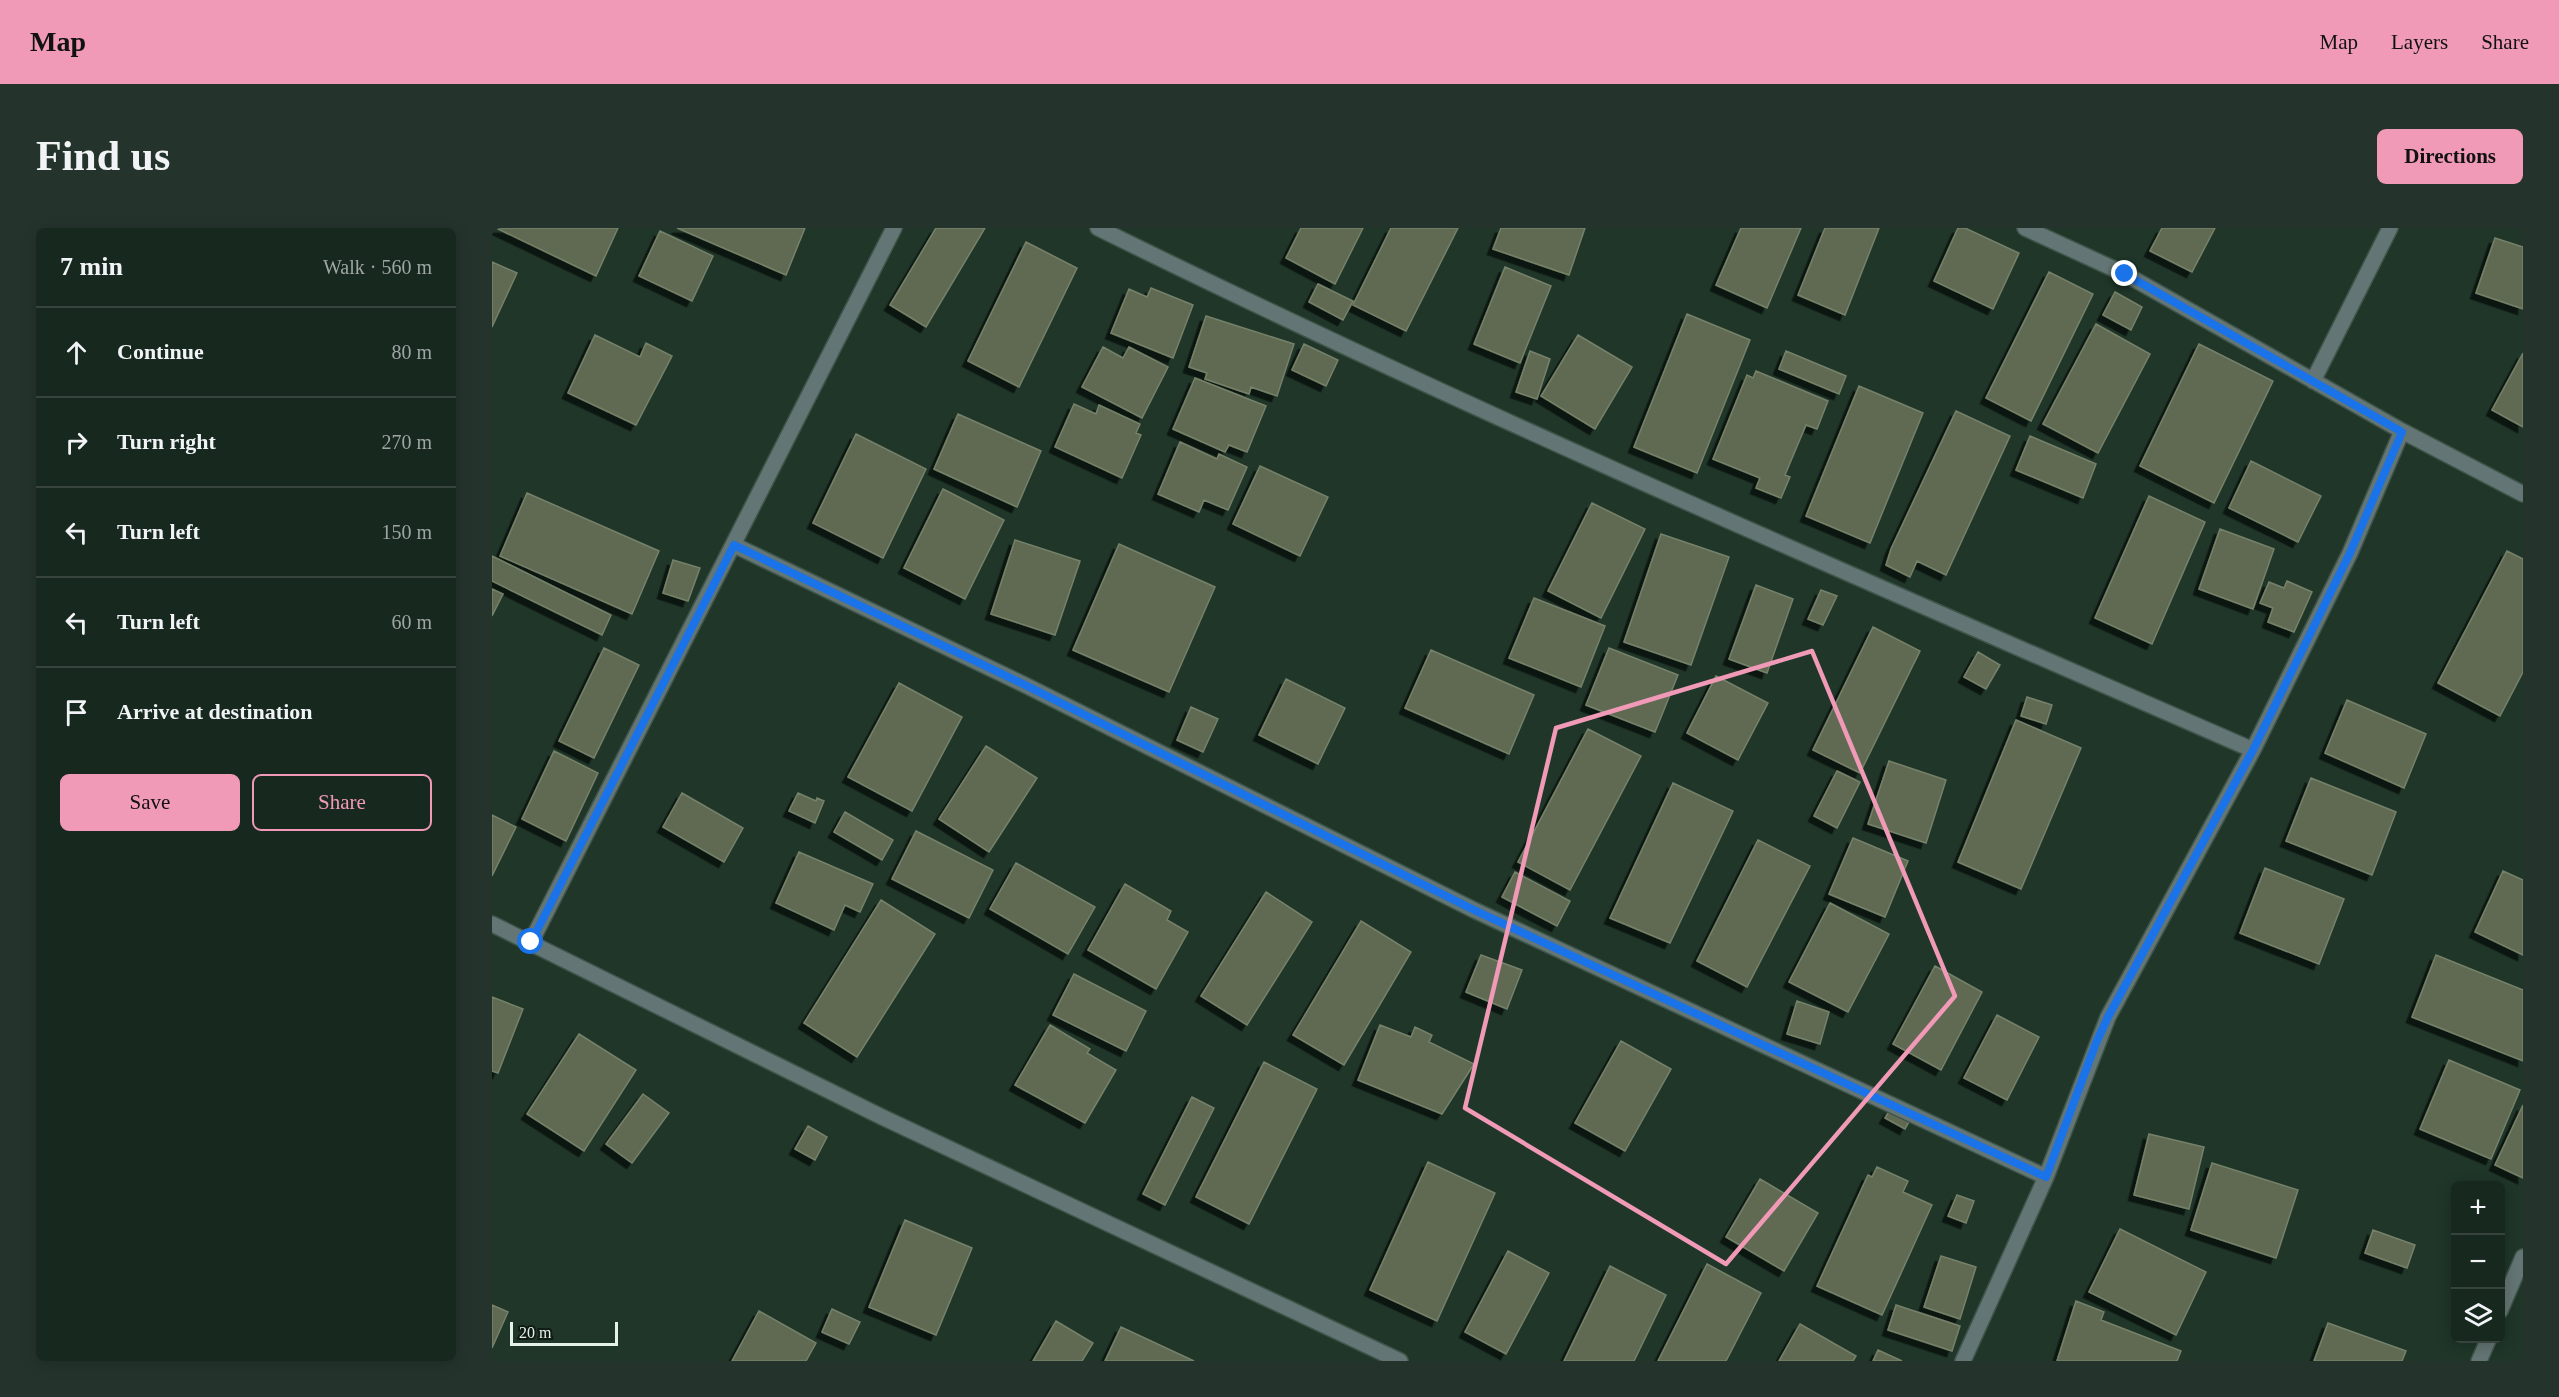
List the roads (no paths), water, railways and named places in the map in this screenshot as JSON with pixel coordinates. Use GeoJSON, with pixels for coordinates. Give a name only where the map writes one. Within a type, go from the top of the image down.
{"type":"FeatureCollection","features":[{"type":"Feature","properties":{"kind":"street"},"geometry":{"type":"LineString","coordinates":[[531,942],[894,228]]}},
{"type":"Feature","properties":{"kind":"street"},"geometry":{"type":"LineString","coordinates":[[1098,228],[1183,270],[1689,505],[2253,750]]}},
{"type":"Feature","properties":{"kind":"street"},"geometry":{"type":"LineString","coordinates":[[2025,228],[2125,274],[2402,432],[2523,494]]}},
{"type":"Feature","properties":{"kind":"street"},"geometry":{"type":"LineString","coordinates":[[2313,381],[2390,228]]}},
{"type":"Feature","properties":{"kind":"street"},"geometry":{"type":"LineString","coordinates":[[1963,1361],[2046,1177],[2108,1017],[2253,750],[2350,553],[2402,432]]}},
{"type":"Feature","properties":{"kind":"street"},"geometry":{"type":"LineString","coordinates":[[734,545],[1025,685],[1474,910],[2046,1177]]}},
{"type":"Feature","properties":{"kind":"street"},"geometry":{"type":"LineString","coordinates":[[492,924],[882,1117],[1400,1361]]}},
{"type":"Feature","properties":{"kind":"street"},"geometry":{"type":"LineString","coordinates":[[2505,1299],[2523,1257]]}},
{"type":"Feature","properties":{"kind":"street"},"geometry":{"type":"LineString","coordinates":[[2479,1361],[2487,1343]]}}]}
